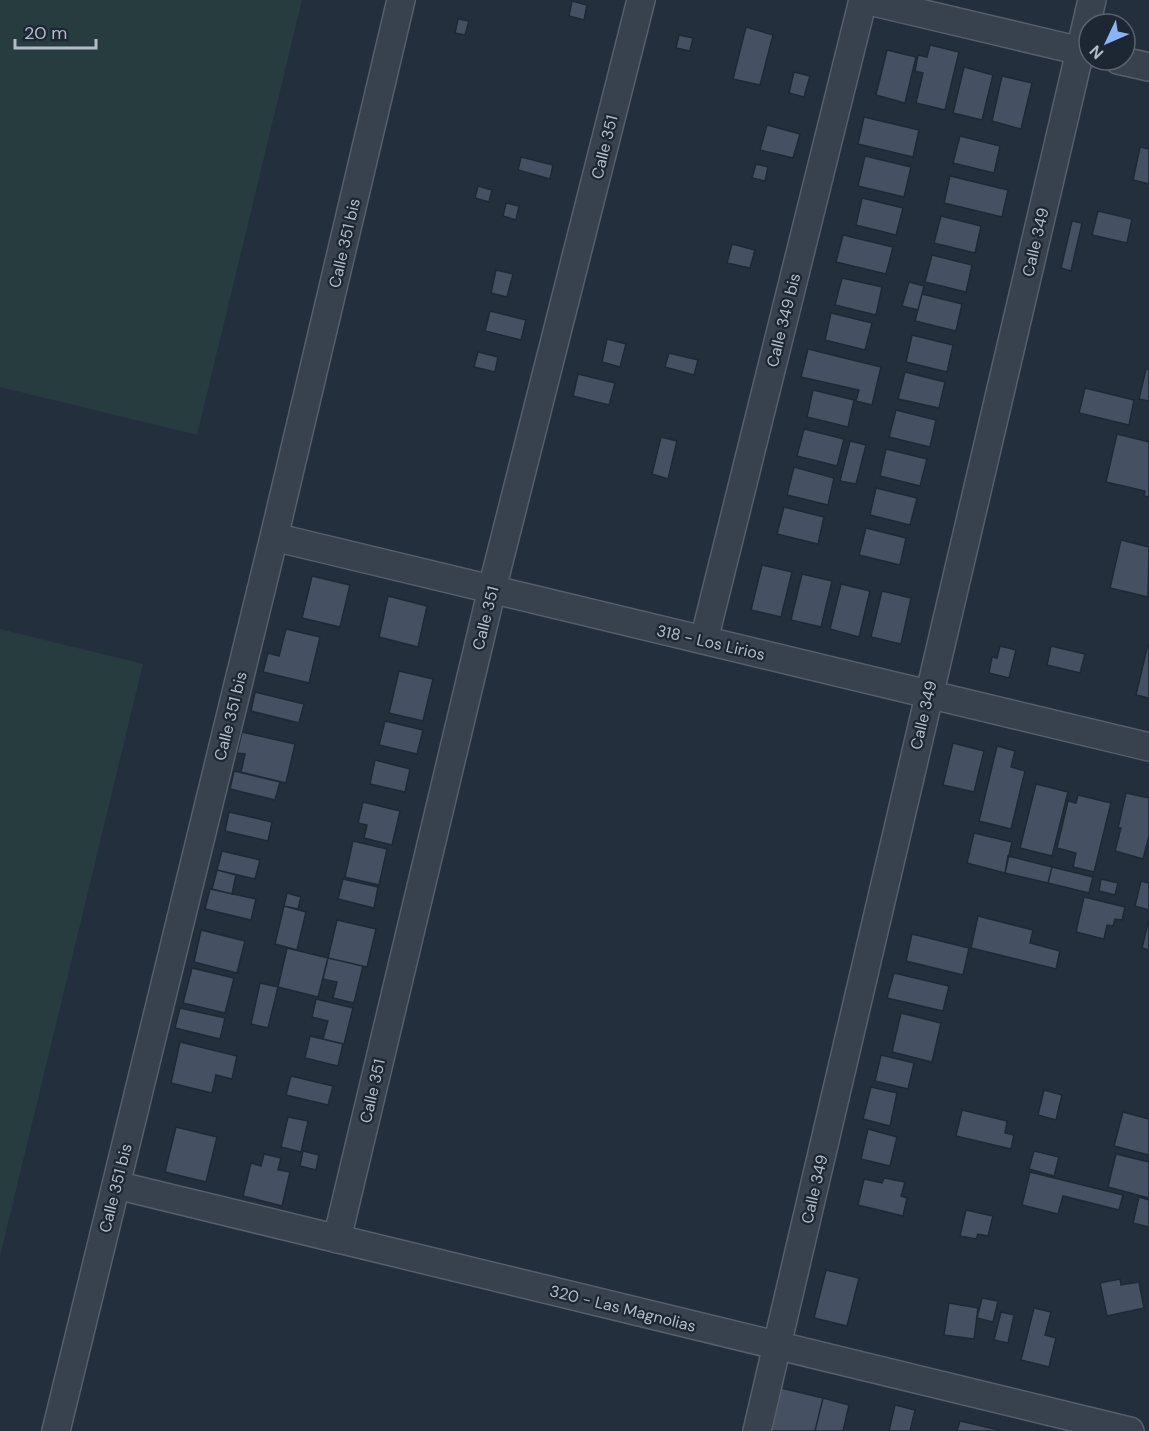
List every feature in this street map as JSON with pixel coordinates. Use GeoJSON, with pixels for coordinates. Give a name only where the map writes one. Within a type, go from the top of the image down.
{"type":"FeatureCollection","features":[{"type":"Feature","properties":{"kind":"street","name":"Calle 351 bis"},"geometry":{"type":"LineString","coordinates":[[56,1431],[274,537],[401,0]]}},
{"type":"Feature","properties":{"kind":"street","name":"Calle 351"},"geometry":{"type":"LineString","coordinates":[[337,1239],[492,590],[641,0]]}},
{"type":"Feature","properties":{"kind":"street"},"geometry":{"type":"LineString","coordinates":[[864,0],[1077,50]]}},
{"type":"Feature","properties":{"kind":"street","name":"Calle 349 bis"},"geometry":{"type":"LineString","coordinates":[[704,640],[864,0]]}},
{"type":"Feature","properties":{"kind":"street","name":"Calle 349"},"geometry":{"type":"LineString","coordinates":[[757,1431],[928,694],[1079,72]]}},
{"type":"Feature","properties":{"kind":"street","name":"318 - Los Lirios"},"geometry":{"type":"LineString","coordinates":[[274,537],[1149,747]]}},
{"type":"Feature","properties":{"kind":"street","name":"320 - Las Magnolias"},"geometry":{"type":"LineString","coordinates":[[116,1185],[1130,1431]]}},
{"type":"Feature","properties":{"kind":"green space"},"geometry":{"type":"Polygon","coordinates":[[[0,0],[302,0],[197,435],[0,387],[0,0]]]}},
{"type":"Feature","properties":{"kind":"green space"},"geometry":{"type":"Polygon","coordinates":[[[0,629],[143,664],[0,1256],[0,629]]]}},
{"type":"Feature","properties":{"kind":"building"},"geometry":{"type":"Polygon","coordinates":[[[572,1],[587,5],[584,20],[569,16],[572,1]]]}},
{"type":"Feature","properties":{"kind":"building"},"geometry":{"type":"Polygon","coordinates":[[[458,19],[469,21],[465,35],[455,33],[458,19]]]}},
{"type":"Feature","properties":{"kind":"building"},"geometry":{"type":"Polygon","coordinates":[[[746,27],[773,35],[760,85],[733,79],[746,27]]]}},
{"type":"Feature","properties":{"kind":"building"},"geometry":{"type":"Polygon","coordinates":[[[679,35],[693,38],[690,51],[676,48],[679,35]]]}},
{"type":"Feature","properties":{"kind":"building"},"geometry":{"type":"Polygon","coordinates":[[[930,45],[959,52],[945,110],[916,103],[923,73],[915,71],[918,55],[927,57],[930,45]]]}},
{"type":"Feature","properties":{"kind":"building"},"geometry":{"type":"Polygon","coordinates":[[[887,50],[916,57],[905,103],[876,95],[887,50]]]}},
{"type":"Feature","properties":{"kind":"building"},"geometry":{"type":"Polygon","coordinates":[[[964,67],[993,75],[982,120],[953,113],[964,67]]]}},
{"type":"Feature","properties":{"kind":"building"},"geometry":{"type":"Polygon","coordinates":[[[794,72],[810,76],[804,97],[789,93],[794,72]]]}},
{"type":"Feature","properties":{"kind":"building"},"geometry":{"type":"Polygon","coordinates":[[[1002,76],[1032,83],[1021,129],[992,121],[1002,76]]]}},
{"type":"Feature","properties":{"kind":"building"},"geometry":{"type":"Polygon","coordinates":[[[864,117],[919,130],[913,157],[858,144],[864,117]]]}},
{"type":"Feature","properties":{"kind":"building"},"geometry":{"type":"Polygon","coordinates":[[[767,125],[800,134],[793,158],[760,150],[767,125]]]}},
{"type":"Feature","properties":{"kind":"building"},"geometry":{"type":"Polygon","coordinates":[[[960,136],[1000,146],[994,173],[953,163],[960,136]]]}},
{"type":"Feature","properties":{"kind":"building"},"geometry":{"type":"Polygon","coordinates":[[[1140,147],[1149,149],[1149,184],[1133,180],[1140,147]]]}},
{"type":"Feature","properties":{"kind":"building"},"geometry":{"type":"Polygon","coordinates":[[[865,156],[911,167],[904,197],[858,186],[865,156]]]}},
{"type":"Feature","properties":{"kind":"building"},"geometry":{"type":"Polygon","coordinates":[[[521,157],[553,165],[550,179],[518,170],[521,157]]]}},
{"type":"Feature","properties":{"kind":"building"},"geometry":{"type":"Polygon","coordinates":[[[756,164],[768,167],[765,181],[752,178],[756,164]]]}},
{"type":"Feature","properties":{"kind":"building"},"geometry":{"type":"Polygon","coordinates":[[[950,176],[1008,190],[1002,217],[944,203],[950,176]]]}},
{"type":"Feature","properties":{"kind":"building"},"geometry":{"type":"Polygon","coordinates":[[[478,186],[492,190],[489,202],[475,198],[478,186]]]}},
{"type":"Feature","properties":{"kind":"building"},"geometry":{"type":"Polygon","coordinates":[[[862,198],[903,208],[896,235],[856,225],[862,198]]]}},
{"type":"Feature","properties":{"kind":"building"},"geometry":{"type":"Polygon","coordinates":[[[506,203],[519,206],[516,220],[503,216],[506,203]]]}},
{"type":"Feature","properties":{"kind":"building"},"geometry":{"type":"Polygon","coordinates":[[[1098,211],[1132,219],[1127,243],[1092,235],[1098,211]]]}},
{"type":"Feature","properties":{"kind":"building"},"geometry":{"type":"Polygon","coordinates":[[[941,216],[981,226],[975,253],[934,243],[941,216]]]}},
{"type":"Feature","properties":{"kind":"building"},"geometry":{"type":"Polygon","coordinates":[[[1072,221],[1082,223],[1071,271],[1061,268],[1072,221]]]}},
{"type":"Feature","properties":{"kind":"building"},"geometry":{"type":"Polygon","coordinates":[[[843,235],[893,247],[886,274],[836,262],[843,235]]]}},
{"type":"Feature","properties":{"kind":"building"},"geometry":{"type":"Polygon","coordinates":[[[732,244],[755,250],[750,268],[727,263],[732,244]]]}},
{"type":"Feature","properties":{"kind":"building"},"geometry":{"type":"Polygon","coordinates":[[[932,255],[972,265],[966,292],[925,282],[932,255]]]}},
{"type":"Feature","properties":{"kind":"building"},"geometry":{"type":"Polygon","coordinates":[[[496,270],[513,274],[507,297],[491,293],[496,270]]]}},
{"type":"Feature","properties":{"kind":"building"},"geometry":{"type":"Polygon","coordinates":[[[842,278],[882,287],[876,315],[835,305],[842,278]]]}},
{"type":"Feature","properties":{"kind":"building"},"geometry":{"type":"Polygon","coordinates":[[[909,282],[924,286],[918,310],[902,306],[909,282]]]}},
{"type":"Feature","properties":{"kind":"building"},"geometry":{"type":"Polygon","coordinates":[[[922,294],[962,304],[956,331],[915,321],[922,294]]]}},
{"type":"Feature","properties":{"kind":"building"},"geometry":{"type":"Polygon","coordinates":[[[490,311],[526,320],[521,340],[485,331],[490,311]]]}},
{"type":"Feature","properties":{"kind":"building"},"geometry":{"type":"Polygon","coordinates":[[[831,313],[872,323],[865,350],[825,340],[831,313]]]}},
{"type":"Feature","properties":{"kind":"building"},"geometry":{"type":"Polygon","coordinates":[[[912,335],[953,345],[947,372],[906,362],[912,335]]]}},
{"type":"Feature","properties":{"kind":"building"},"geometry":{"type":"Polygon","coordinates":[[[607,339],[626,344],[620,367],[602,362],[607,339]]]}},
{"type":"Feature","properties":{"kind":"building"},"geometry":{"type":"Polygon","coordinates":[[[808,349],[881,367],[872,405],[856,401],[859,390],[801,377],[808,349]]]}},
{"type":"Feature","properties":{"kind":"building"},"geometry":{"type":"Polygon","coordinates":[[[478,352],[498,357],[495,372],[474,367],[478,352]]]}},
{"type":"Feature","properties":{"kind":"building"},"geometry":{"type":"Polygon","coordinates":[[[669,353],[698,360],[694,375],[665,367],[669,353]]]}},
{"type":"Feature","properties":{"kind":"building"},"geometry":{"type":"Polygon","coordinates":[[[1146,369],[1149,369],[1149,401],[1139,399],[1146,369]]]}},
{"type":"Feature","properties":{"kind":"building"},"geometry":{"type":"Polygon","coordinates":[[[905,372],[945,382],[939,408],[898,399],[905,372]]]}},
{"type":"Feature","properties":{"kind":"building"},"geometry":{"type":"Polygon","coordinates":[[[578,374],[615,383],[609,405],[573,396],[578,374]]]}},
{"type":"Feature","properties":{"kind":"building"},"geometry":{"type":"Polygon","coordinates":[[[1085,388],[1134,400],[1129,425],[1079,413],[1085,388]]]}},
{"type":"Feature","properties":{"kind":"building"},"geometry":{"type":"Polygon","coordinates":[[[813,390],[854,400],[848,427],[807,417],[813,390]]]}},
{"type":"Feature","properties":{"kind":"building"},"geometry":{"type":"Polygon","coordinates":[[[896,410],[936,420],[930,447],[889,437],[896,410]]]}},
{"type":"Feature","properties":{"kind":"building"},"geometry":{"type":"Polygon","coordinates":[[[804,429],[844,439],[837,466],[797,456],[804,429]]]}},
{"type":"Feature","properties":{"kind":"building"},"geometry":{"type":"Polygon","coordinates":[[[1117,434],[1149,442],[1149,497],[1144,496],[1145,491],[1106,482],[1117,434]]]}},
{"type":"Feature","properties":{"kind":"building"},"geometry":{"type":"Polygon","coordinates":[[[661,437],[677,441],[668,479],[652,474],[661,437]]]}},
{"type":"Feature","properties":{"kind":"building"},"geometry":{"type":"Polygon","coordinates":[[[850,441],[866,445],[856,484],[840,481],[850,441]]]}},
{"type":"Feature","properties":{"kind":"building"},"geometry":{"type":"Polygon","coordinates":[[[886,449],[927,459],[920,486],[880,476],[886,449]]]}},
{"type":"Feature","properties":{"kind":"building"},"geometry":{"type":"Polygon","coordinates":[[[794,467],[834,478],[828,505],[787,495],[794,467]]]}},
{"type":"Feature","properties":{"kind":"building"},"geometry":{"type":"Polygon","coordinates":[[[876,488],[917,498],[910,525],[870,515],[876,488]]]}},
{"type":"Feature","properties":{"kind":"building"},"geometry":{"type":"Polygon","coordinates":[[[784,507],[824,517],[818,544],[777,534],[784,507]]]}},
{"type":"Feature","properties":{"kind":"building"},"geometry":{"type":"Polygon","coordinates":[[[866,528],[906,538],[900,565],[859,555],[866,528]]]}},
{"type":"Feature","properties":{"kind":"building"},"geometry":{"type":"Polygon","coordinates":[[[1121,540],[1149,547],[1148,597],[1110,588],[1121,540]]]}},
{"type":"Feature","properties":{"kind":"building"},"geometry":{"type":"Polygon","coordinates":[[[762,565],[792,572],[781,617],[751,610],[762,565]]]}},
{"type":"Feature","properties":{"kind":"building"},"geometry":{"type":"Polygon","coordinates":[[[802,574],[832,581],[821,627],[791,620],[802,574]]]}},
{"type":"Feature","properties":{"kind":"building"},"geometry":{"type":"Polygon","coordinates":[[[312,576],[350,585],[340,627],[302,618],[312,576]]]}},
{"type":"Feature","properties":{"kind":"building"},"geometry":{"type":"Polygon","coordinates":[[[841,584],[870,591],[859,637],[830,629],[841,584]]]}},
{"type":"Feature","properties":{"kind":"building"},"geometry":{"type":"Polygon","coordinates":[[[882,591],[911,598],[901,644],[871,637],[882,591]]]}},
{"type":"Feature","properties":{"kind":"building"},"geometry":{"type":"Polygon","coordinates":[[[388,596],[427,606],[418,647],[379,637],[388,596]]]}},
{"type":"Feature","properties":{"kind":"building"},"geometry":{"type":"Polygon","coordinates":[[[286,629],[320,637],[309,683],[263,672],[268,653],[279,656],[286,629]]]}},
{"type":"Feature","properties":{"kind":"building"},"geometry":{"type":"Polygon","coordinates":[[[1149,645],[1149,698],[1136,695],[1149,645]]]}},
{"type":"Feature","properties":{"kind":"building"},"geometry":{"type":"Polygon","coordinates":[[[1000,646],[1016,650],[1009,678],[989,673],[992,657],[997,658],[1000,646]]]}},
{"type":"Feature","properties":{"kind":"building"},"geometry":{"type":"Polygon","coordinates":[[[1051,646],[1085,654],[1080,673],[1047,665],[1051,646]]]}},
{"type":"Feature","properties":{"kind":"building"},"geometry":{"type":"Polygon","coordinates":[[[399,671],[433,679],[423,721],[389,713],[399,671]]]}},
{"type":"Feature","properties":{"kind":"building"},"geometry":{"type":"Polygon","coordinates":[[[255,692],[304,704],[299,723],[251,711],[255,692]]]}},
{"type":"Feature","properties":{"kind":"building"},"geometry":{"type":"Polygon","coordinates":[[[385,721],[423,730],[417,754],[379,745],[385,721]]]}},
{"type":"Feature","properties":{"kind":"building"},"geometry":{"type":"Polygon","coordinates":[[[242,732],[295,744],[286,783],[241,772],[245,754],[237,753],[242,732]]]}},
{"type":"Feature","properties":{"kind":"building"},"geometry":{"type":"Polygon","coordinates":[[[953,743],[984,751],[974,792],[943,785],[953,743]]]}},
{"type":"Feature","properties":{"kind":"building"},"geometry":{"type":"Polygon","coordinates":[[[997,746],[1015,751],[1011,767],[1025,771],[1011,829],[979,821],[997,746]]]}},
{"type":"Feature","properties":{"kind":"building"},"geometry":{"type":"Polygon","coordinates":[[[375,760],[410,769],[405,792],[370,784],[375,760]]]}},
{"type":"Feature","properties":{"kind":"building"},"geometry":{"type":"Polygon","coordinates":[[[234,771],[280,782],[275,800],[230,789],[234,771]]]}},
{"type":"Feature","properties":{"kind":"building"},"geometry":{"type":"Polygon","coordinates":[[[1036,784],[1068,792],[1052,856],[1020,848],[1036,784]]]}},
{"type":"Feature","properties":{"kind":"building"},"geometry":{"type":"Polygon","coordinates":[[[1126,793],[1149,798],[1149,836],[1143,859],[1115,851],[1126,793]]]}},
{"type":"Feature","properties":{"kind":"building"},"geometry":{"type":"Polygon","coordinates":[[[1078,795],[1111,803],[1094,872],[1073,867],[1076,853],[1057,848],[1068,801],[1076,803],[1078,795]]]}},
{"type":"Feature","properties":{"kind":"building"},"geometry":{"type":"Polygon","coordinates":[[[363,802],[400,811],[392,845],[364,838],[367,825],[358,823],[363,802]]]}},
{"type":"Feature","properties":{"kind":"building"},"geometry":{"type":"Polygon","coordinates":[[[229,812],[272,822],[268,841],[225,831],[229,812]]]}},
{"type":"Feature","properties":{"kind":"building"},"geometry":{"type":"Polygon","coordinates":[[[974,833],[1012,842],[1005,873],[967,863],[974,833]]]}},
{"type":"Feature","properties":{"kind":"building"},"geometry":{"type":"Polygon","coordinates":[[[353,841],[387,849],[379,885],[345,877],[353,841]]]}},
{"type":"Feature","properties":{"kind":"building"},"geometry":{"type":"Polygon","coordinates":[[[222,851],[260,860],[255,879],[217,870],[222,851]]]}},
{"type":"Feature","properties":{"kind":"building"},"geometry":{"type":"Polygon","coordinates":[[[1008,856],[1052,867],[1048,883],[1005,873],[1008,856]]]}},
{"type":"Feature","properties":{"kind":"building"},"geometry":{"type":"Polygon","coordinates":[[[1052,867],[1093,877],[1089,893],[1048,883],[1052,867]]]}},
{"type":"Feature","properties":{"kind":"building"},"geometry":{"type":"Polygon","coordinates":[[[217,870],[236,875],[232,894],[212,889],[217,870]]]}},
{"type":"Feature","properties":{"kind":"building"},"geometry":{"type":"Polygon","coordinates":[[[343,879],[378,887],[374,908],[338,899],[343,879]]]}},
{"type":"Feature","properties":{"kind":"building"},"geometry":{"type":"Polygon","coordinates":[[[1101,879],[1118,883],[1115,895],[1099,891],[1101,879]]]}},
{"type":"Feature","properties":{"kind":"building"},"geometry":{"type":"Polygon","coordinates":[[[1141,881],[1149,883],[1149,910],[1135,906],[1141,881]]]}},
{"type":"Feature","properties":{"kind":"building"},"geometry":{"type":"Polygon","coordinates":[[[210,889],[256,899],[251,920],[205,909],[210,889]]]}},
{"type":"Feature","properties":{"kind":"building"},"geometry":{"type":"Polygon","coordinates":[[[287,893],[301,897],[298,909],[284,906],[287,893]]]}},
{"type":"Feature","properties":{"kind":"building"},"geometry":{"type":"Polygon","coordinates":[[[1084,897],[1125,907],[1122,920],[1115,919],[1113,926],[1107,925],[1104,939],[1076,932],[1084,897]]]}},
{"type":"Feature","properties":{"kind":"building"},"geometry":{"type":"Polygon","coordinates":[[[284,906],[306,912],[297,950],[275,944],[284,906]]]}},
{"type":"Feature","properties":{"kind":"building"},"geometry":{"type":"Polygon","coordinates":[[[978,916],[1033,930],[1030,943],[1060,951],[1056,969],[971,948],[978,916]]]}},
{"type":"Feature","properties":{"kind":"building"},"geometry":{"type":"Polygon","coordinates":[[[1149,919],[1149,950],[1142,948],[1149,919]]]}},
{"type":"Feature","properties":{"kind":"building"},"geometry":{"type":"Polygon","coordinates":[[[337,920],[376,929],[367,967],[328,958],[337,920]]]}},
{"type":"Feature","properties":{"kind":"building"},"geometry":{"type":"Polygon","coordinates":[[[201,930],[245,941],[237,973],[194,962],[201,930]]]}},
{"type":"Feature","properties":{"kind":"building"},"geometry":{"type":"Polygon","coordinates":[[[912,934],[969,948],[963,975],[906,961],[912,934]]]}},
{"type":"Feature","properties":{"kind":"building"},"geometry":{"type":"Polygon","coordinates":[[[287,948],[328,958],[318,997],[278,987],[287,948]]]}},
{"type":"Feature","properties":{"kind":"building"},"geometry":{"type":"Polygon","coordinates":[[[328,958],[363,966],[354,1003],[333,998],[337,982],[323,979],[328,958]]]}},
{"type":"Feature","properties":{"kind":"building"},"geometry":{"type":"Polygon","coordinates":[[[192,968],[234,978],[225,1013],[183,1003],[192,968]]]}},
{"type":"Feature","properties":{"kind":"building"},"geometry":{"type":"Polygon","coordinates":[[[894,973],[949,986],[943,1011],[887,998],[894,973]]]}},
{"type":"Feature","properties":{"kind":"building"},"geometry":{"type":"Polygon","coordinates":[[[260,983],[278,987],[268,1028],[251,1024],[260,983]]]}},
{"type":"Feature","properties":{"kind":"building"},"geometry":{"type":"Polygon","coordinates":[[[316,999],[353,1008],[344,1044],[323,1039],[328,1021],[312,1017],[316,999]]]}},
{"type":"Feature","properties":{"kind":"building"},"geometry":{"type":"Polygon","coordinates":[[[180,1008],[225,1018],[220,1039],[175,1028],[180,1008]]]}},
{"type":"Feature","properties":{"kind":"building"},"geometry":{"type":"Polygon","coordinates":[[[901,1013],[941,1023],[932,1062],[892,1052],[901,1013]]]}},
{"type":"Feature","properties":{"kind":"building"},"geometry":{"type":"Polygon","coordinates":[[[310,1036],[343,1044],[338,1066],[305,1058],[310,1036]]]}},
{"type":"Feature","properties":{"kind":"building"},"geometry":{"type":"Polygon","coordinates":[[[180,1042],[237,1056],[232,1079],[216,1075],[212,1093],[171,1083],[180,1042]]]}},
{"type":"Feature","properties":{"kind":"building"},"geometry":{"type":"Polygon","coordinates":[[[881,1055],[914,1063],[908,1089],[875,1081],[881,1055]]]}},
{"type":"Feature","properties":{"kind":"building"},"geometry":{"type":"Polygon","coordinates":[[[291,1076],[333,1086],[328,1105],[286,1095],[291,1076]]]}},
{"type":"Feature","properties":{"kind":"building"},"geometry":{"type":"Polygon","coordinates":[[[871,1087],[897,1093],[890,1126],[863,1119],[871,1087]]]}},
{"type":"Feature","properties":{"kind":"building"},"geometry":{"type":"Polygon","coordinates":[[[1044,1090],[1062,1095],[1056,1120],[1038,1115],[1044,1090]]]}},
{"type":"Feature","properties":{"kind":"building"},"geometry":{"type":"Polygon","coordinates":[[[962,1110],[1007,1121],[1005,1133],[1014,1135],[1011,1149],[956,1136],[962,1110]]]}},
{"type":"Feature","properties":{"kind":"building"},"geometry":{"type":"Polygon","coordinates":[[[1123,1112],[1149,1119],[1149,1155],[1114,1146],[1123,1112]]]}},
{"type":"Feature","properties":{"kind":"building"},"geometry":{"type":"Polygon","coordinates":[[[288,1117],[308,1121],[301,1152],[281,1147],[288,1117]]]}},
{"type":"Feature","properties":{"kind":"building"},"geometry":{"type":"Polygon","coordinates":[[[176,1127],[217,1137],[206,1182],[165,1172],[176,1127]]]}},
{"type":"Feature","properties":{"kind":"building"},"geometry":{"type":"Polygon","coordinates":[[[868,1129],[897,1137],[890,1166],[861,1159],[868,1129]]]}},
{"type":"Feature","properties":{"kind":"building"},"geometry":{"type":"Polygon","coordinates":[[[303,1151],[319,1155],[316,1170],[300,1166],[303,1151]]]}},
{"type":"Feature","properties":{"kind":"building"},"geometry":{"type":"Polygon","coordinates":[[[1034,1151],[1059,1157],[1054,1176],[1029,1169],[1034,1151]]]}},
{"type":"Feature","properties":{"kind":"building"},"geometry":{"type":"Polygon","coordinates":[[[264,1154],[281,1158],[278,1170],[290,1172],[282,1206],[243,1196],[251,1163],[261,1166],[264,1154]]]}},
{"type":"Feature","properties":{"kind":"building"},"geometry":{"type":"Polygon","coordinates":[[[1116,1154],[1149,1162],[1149,1198],[1108,1187],[1116,1154]]]}},
{"type":"Feature","properties":{"kind":"building"},"geometry":{"type":"Polygon","coordinates":[[[1030,1172],[1123,1195],[1119,1210],[1063,1196],[1058,1214],[1022,1205],[1030,1172]]]}},
{"type":"Feature","properties":{"kind":"building"},"geometry":{"type":"Polygon","coordinates":[[[884,1178],[905,1182],[901,1196],[907,1198],[903,1216],[858,1205],[864,1179],[882,1183],[884,1178]]]}},
{"type":"Feature","properties":{"kind":"building"},"geometry":{"type":"Polygon","coordinates":[[[1139,1197],[1149,1200],[1149,1227],[1133,1223],[1139,1197]]]}},
{"type":"Feature","properties":{"kind":"building"},"geometry":{"type":"Polygon","coordinates":[[[966,1210],[993,1216],[988,1236],[978,1234],[976,1239],[960,1236],[966,1210]]]}},
{"type":"Feature","properties":{"kind":"building"},"geometry":{"type":"Polygon","coordinates":[[[826,1270],[859,1278],[847,1326],[814,1318],[826,1270]]]}},
{"type":"Feature","properties":{"kind":"building"},"geometry":{"type":"Polygon","coordinates":[[[1120,1279],[1121,1285],[1139,1282],[1144,1308],[1107,1316],[1100,1283],[1120,1279]]]}},
{"type":"Feature","properties":{"kind":"building"},"geometry":{"type":"Polygon","coordinates":[[[982,1298],[998,1301],[993,1322],[977,1318],[982,1298]]]}},
{"type":"Feature","properties":{"kind":"building"},"geometry":{"type":"Polygon","coordinates":[[[949,1303],[978,1308],[974,1339],[944,1335],[949,1303]]]}},
{"type":"Feature","properties":{"kind":"building"},"geometry":{"type":"Polygon","coordinates":[[[1034,1308],[1051,1312],[1045,1335],[1056,1338],[1049,1367],[1021,1360],[1034,1308]]]}},
{"type":"Feature","properties":{"kind":"building"},"geometry":{"type":"Polygon","coordinates":[[[1001,1312],[1014,1315],[1008,1343],[994,1340],[1001,1312]]]}},
{"type":"Feature","properties":{"kind":"building"},"geometry":{"type":"Polygon","coordinates":[[[781,1388],[823,1398],[815,1431],[770,1431],[781,1388]]]}},
{"type":"Feature","properties":{"kind":"building"},"geometry":{"type":"Polygon","coordinates":[[[823,1398],[849,1405],[843,1431],[815,1431],[823,1398]]]}},
{"type":"Feature","properties":{"kind":"building"},"geometry":{"type":"Polygon","coordinates":[[[895,1405],[915,1410],[910,1431],[889,1431],[895,1405]]]}},
{"type":"Feature","properties":{"kind":"building"},"geometry":{"type":"Polygon","coordinates":[[[960,1421],[999,1430],[999,1431],[957,1431],[960,1421]]]}}]}
